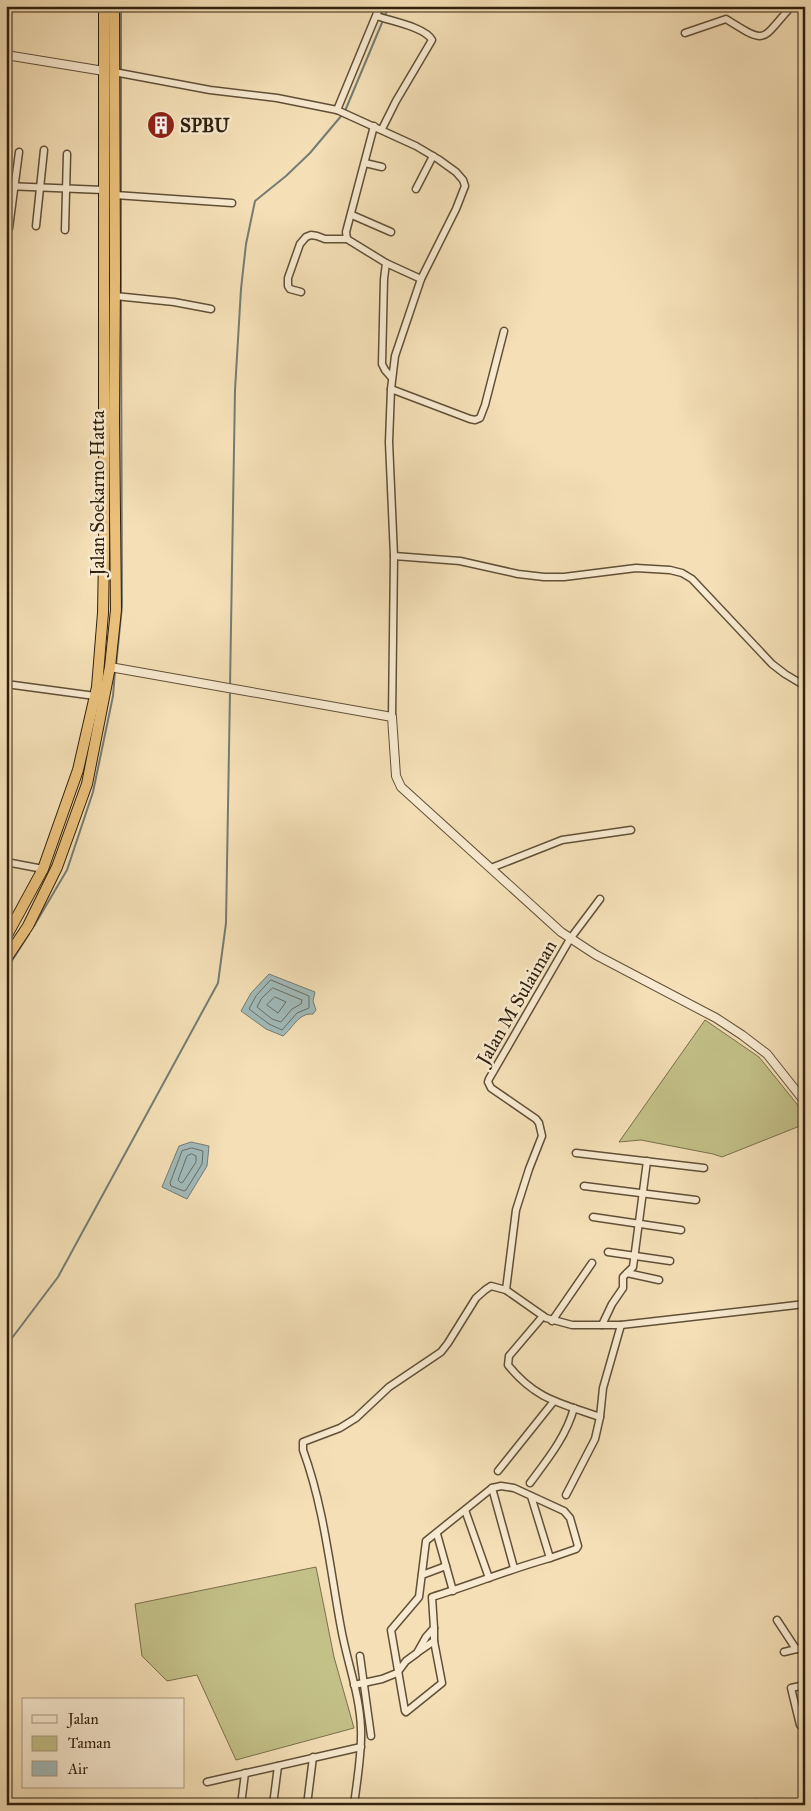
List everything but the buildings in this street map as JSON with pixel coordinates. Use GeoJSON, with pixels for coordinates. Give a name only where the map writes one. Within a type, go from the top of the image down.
{"type":"FeatureCollection","features":[{"type":"Feature","properties":{"kind":"highway","name":"Jalan Soekarno Hatta"},"geometry":{"type":"LineString","coordinates":[[6,960],[28,926],[57,866],[87,784],[111,667],[116,610],[114,446],[117,195],[112,72],[104,6]]}},
{"type":"Feature","properties":{"kind":"highway","name":"Jalan Soekarno Hatta"},"geometry":{"type":"LineString","coordinates":[[6,937],[43,869],[78,770],[95,696],[103,613],[103,190],[112,72],[114,6]]}},
{"type":"Feature","properties":{"kind":"street"},"geometry":{"type":"LineString","coordinates":[[339,111],[378,16],[380,6]]}},
{"type":"Feature","properties":{"kind":"street"},"geometry":{"type":"LineString","coordinates":[[686,33],[726,19],[752,36],[765,36],[792,6]]}},
{"type":"Feature","properties":{"kind":"street"},"geometry":{"type":"LineString","coordinates":[[378,16],[418,29],[431,36],[432,40],[396,101],[382,129]]}},
{"type":"Feature","properties":{"kind":"street"},"geometry":{"type":"LineString","coordinates":[[6,55],[210,90],[277,98],[339,111],[416,146],[456,172],[463,180],[465,186],[456,209],[421,279],[395,356],[390,389],[389,442],[394,556],[392,717],[396,776],[399,784],[570,939],[596,955],[716,1018],[742,1035],[767,1054],[805,1102]]}},
{"type":"Feature","properties":{"kind":"street"},"geometry":{"type":"LineString","coordinates":[[347,239],[346,232],[374,126]]}},
{"type":"Feature","properties":{"kind":"street"},"geometry":{"type":"LineString","coordinates":[[36,226],[44,150]]}},
{"type":"Feature","properties":{"kind":"street"},"geometry":{"type":"LineString","coordinates":[[9,228],[19,152]]}},
{"type":"Feature","properties":{"kind":"street"},"geometry":{"type":"LineString","coordinates":[[65,230],[69,187],[66,154]]}},
{"type":"Feature","properties":{"kind":"street"},"geometry":{"type":"LineString","coordinates":[[416,189],[432,156]]}},
{"type":"Feature","properties":{"kind":"street"},"geometry":{"type":"LineString","coordinates":[[365,162],[382,167]]}},
{"type":"Feature","properties":{"kind":"street"},"geometry":{"type":"LineString","coordinates":[[6,186],[69,187],[103,190]]}},
{"type":"Feature","properties":{"kind":"street"},"geometry":{"type":"LineString","coordinates":[[117,195],[232,203]]}},
{"type":"Feature","properties":{"kind":"street"},"geometry":{"type":"LineString","coordinates":[[352,215],[391,232]]}},
{"type":"Feature","properties":{"kind":"street"},"geometry":{"type":"LineString","coordinates":[[301,292],[290,289],[287,283],[294,259],[303,240],[311,235],[325,239],[347,239],[386,264],[421,279]]}},
{"type":"Feature","properties":{"kind":"street"},"geometry":{"type":"LineString","coordinates":[[386,264],[384,274],[382,364],[392,378]]}},
{"type":"Feature","properties":{"kind":"street"},"geometry":{"type":"LineString","coordinates":[[117,296],[211,309]]}},
{"type":"Feature","properties":{"kind":"street"},"geometry":{"type":"LineString","coordinates":[[390,389],[470,419],[480,418],[504,331]]}},
{"type":"Feature","properties":{"kind":"street"},"geometry":{"type":"LineString","coordinates":[[394,556],[460,561],[518,574],[544,577],[564,577],[636,568],[670,570],[682,573],[692,579],[772,664],[805,686]]}},
{"type":"Feature","properties":{"kind":"street"},"geometry":{"type":"LineString","coordinates":[[111,667],[392,717]]}},
{"type":"Feature","properties":{"kind":"street"},"geometry":{"type":"LineString","coordinates":[[6,684],[95,696]]}},
{"type":"Feature","properties":{"kind":"street"},"geometry":{"type":"LineString","coordinates":[[491,868],[562,840],[631,830]]}},
{"type":"Feature","properties":{"kind":"street"},"geometry":{"type":"LineString","coordinates":[[6,862],[43,869]]}},
{"type":"Feature","properties":{"kind":"street"},"geometry":{"type":"LineString","coordinates":[[570,939],[600,899]]}},
{"type":"Feature","properties":{"kind":"street","name":"Jalan M Sulaiman"},"geometry":{"type":"LineString","coordinates":[[506,1290],[516,1210],[542,1136],[542,1130],[536,1118],[491,1088],[488,1082],[570,939]]}},
{"type":"Feature","properties":{"kind":"street"},"geometry":{"type":"LineString","coordinates":[[576,1152],[704,1168]]}},
{"type":"Feature","properties":{"kind":"street"},"geometry":{"type":"LineString","coordinates":[[602,1325],[622,1288],[623,1277],[633,1267],[647,1161]]}},
{"type":"Feature","properties":{"kind":"street"},"geometry":{"type":"LineString","coordinates":[[584,1186],[696,1200]]}},
{"type":"Feature","properties":{"kind":"street"},"geometry":{"type":"LineString","coordinates":[[593,1217],[681,1230]]}},
{"type":"Feature","properties":{"kind":"street"},"geometry":{"type":"LineString","coordinates":[[608,1252],[670,1261]]}},
{"type":"Feature","properties":{"kind":"street"},"geometry":{"type":"LineString","coordinates":[[552,1321],[592,1263]]}},
{"type":"Feature","properties":{"kind":"street"},"geometry":{"type":"LineString","coordinates":[[627,1274],[659,1280]]}},
{"type":"Feature","properties":{"kind":"street"},"geometry":{"type":"LineString","coordinates":[[354,1805],[361,1747],[361,1728],[326,1543],[303,1450],[303,1442],[340,1428],[356,1418],[389,1386],[440,1352],[448,1343],[476,1298],[491,1286],[506,1290],[552,1321],[572,1325],[621,1326],[805,1304]]}},
{"type":"Feature","properties":{"kind":"street"},"geometry":{"type":"LineString","coordinates":[[543,1316],[509,1356],[508,1365],[527,1386],[554,1401],[600,1417]]}},
{"type":"Feature","properties":{"kind":"street"},"geometry":{"type":"LineString","coordinates":[[566,1495],[595,1439],[600,1417],[603,1388],[621,1326]]}},
{"type":"Feature","properties":{"kind":"street"},"geometry":{"type":"LineString","coordinates":[[498,1471],[554,1401]]}},
{"type":"Feature","properties":{"kind":"street"},"geometry":{"type":"LineString","coordinates":[[530,1483],[555,1450],[569,1424],[574,1408]]}},
{"type":"Feature","properties":{"kind":"street"},"geometry":{"type":"LineString","coordinates":[[419,1597],[432,1597],[453,1591],[514,1568],[550,1558],[576,1548],[578,1546],[570,1518],[564,1511],[514,1488],[501,1486],[492,1488],[426,1541],[419,1597],[391,1630],[397,1674],[404,1711],[406,1712],[442,1683],[434,1641],[432,1597]]}},
{"type":"Feature","properties":{"kind":"street"},"geometry":{"type":"LineString","coordinates":[[492,1488],[514,1568]]}},
{"type":"Feature","properties":{"kind":"street"},"geometry":{"type":"LineString","coordinates":[[531,1496],[550,1558]]}},
{"type":"Feature","properties":{"kind":"street"},"geometry":{"type":"LineString","coordinates":[[465,1510],[489,1578]]}},
{"type":"Feature","properties":{"kind":"street"},"geometry":{"type":"LineString","coordinates":[[437,1534],[453,1591]]}},
{"type":"Feature","properties":{"kind":"street"},"geometry":{"type":"LineString","coordinates":[[422,1575],[446,1566]]}},
{"type":"Feature","properties":{"kind":"street"},"geometry":{"type":"LineString","coordinates":[[777,1620],[796,1649]]}},
{"type":"Feature","properties":{"kind":"street"},"geometry":{"type":"LineString","coordinates":[[417,1653],[426,1637],[434,1628]]}},
{"type":"Feature","properties":{"kind":"street"},"geometry":{"type":"LineString","coordinates":[[354,1685],[397,1674],[406,1661],[434,1641]]}},
{"type":"Feature","properties":{"kind":"street"},"geometry":{"type":"LineString","coordinates":[[784,1652],[805,1647]]}},
{"type":"Feature","properties":{"kind":"street"},"geometry":{"type":"LineString","coordinates":[[360,1656],[371,1736]]}},
{"type":"Feature","properties":{"kind":"street"},"geometry":{"type":"LineString","coordinates":[[799,1725],[791,1688],[805,1685]]}},
{"type":"Feature","properties":{"kind":"street"},"geometry":{"type":"LineString","coordinates":[[207,1782],[361,1747]]}},
{"type":"Feature","properties":{"kind":"street"},"geometry":{"type":"LineString","coordinates":[[307,1805],[312,1757]]}},
{"type":"Feature","properties":{"kind":"street"},"geometry":{"type":"LineString","coordinates":[[273,1805],[278,1766]]}},
{"type":"Feature","properties":{"kind":"street"},"geometry":{"type":"LineString","coordinates":[[241,1805],[245,1773]]}},
{"type":"Feature","properties":{"kind":"green space"},"geometry":{"type":"Polygon","coordinates":[[[705,1020],[759,1057],[805,1114],[805,1124],[722,1157],[641,1140],[619,1142],[705,1020]]]}},
{"type":"Feature","properties":{"kind":"green space"},"geometry":{"type":"Polygon","coordinates":[[[316,1567],[334,1657],[354,1728],[236,1760],[197,1675],[167,1681],[142,1656],[135,1604],[316,1567]]]}},
{"type":"Feature","properties":{"kind":"water"},"geometry":{"type":"Polygon","coordinates":[[[269,974],[315,992],[313,1001],[316,1010],[313,1014],[300,1018],[283,1036],[266,1029],[241,1011],[251,993],[269,974]]]}},
{"type":"Feature","properties":{"kind":"water"},"geometry":{"type":"Polygon","coordinates":[[[191,1142],[209,1146],[207,1166],[187,1199],[162,1187],[179,1146],[191,1142]]]}},
{"type":"Feature","properties":{"kind":"waterway"},"geometry":{"type":"LineString","coordinates":[[121,6],[121,71]]}},
{"type":"Feature","properties":{"kind":"waterway"},"geometry":{"type":"LineString","coordinates":[[345,111],[389,6]]}},
{"type":"Feature","properties":{"kind":"waterway"},"geometry":{"type":"LineString","coordinates":[[121,76],[121,294]]}},
{"type":"Feature","properties":{"kind":"waterway"},"geometry":{"type":"LineString","coordinates":[[230,687],[235,390],[241,289],[246,244],[255,201],[286,176],[310,153],[342,115]]}},
{"type":"Feature","properties":{"kind":"waterway"},"geometry":{"type":"LineString","coordinates":[[116,666],[122,606],[121,299]]}},
{"type":"Feature","properties":{"kind":"waterway"},"geometry":{"type":"LineString","coordinates":[[6,658],[8,682]]}},
{"type":"Feature","properties":{"kind":"waterway"},"geometry":{"type":"LineString","coordinates":[[34,926],[67,870],[93,792],[113,696],[115,671]]}},
{"type":"Feature","properties":{"kind":"waterway"},"geometry":{"type":"LineString","coordinates":[[6,712],[9,687]]}},
{"type":"Feature","properties":{"kind":"waterway"},"geometry":{"type":"LineString","coordinates":[[6,1346],[58,1277],[218,983],[226,923],[230,692]]}},
{"type":"Feature","properties":{"kind":"waterway"},"geometry":{"type":"LineString","coordinates":[[6,970],[29,934]]}},
{"type":"Feature","properties":{"kind":"place","name":"SPBU"},"geometry":{"type":"Point","coordinates":[161,125]}}]}
